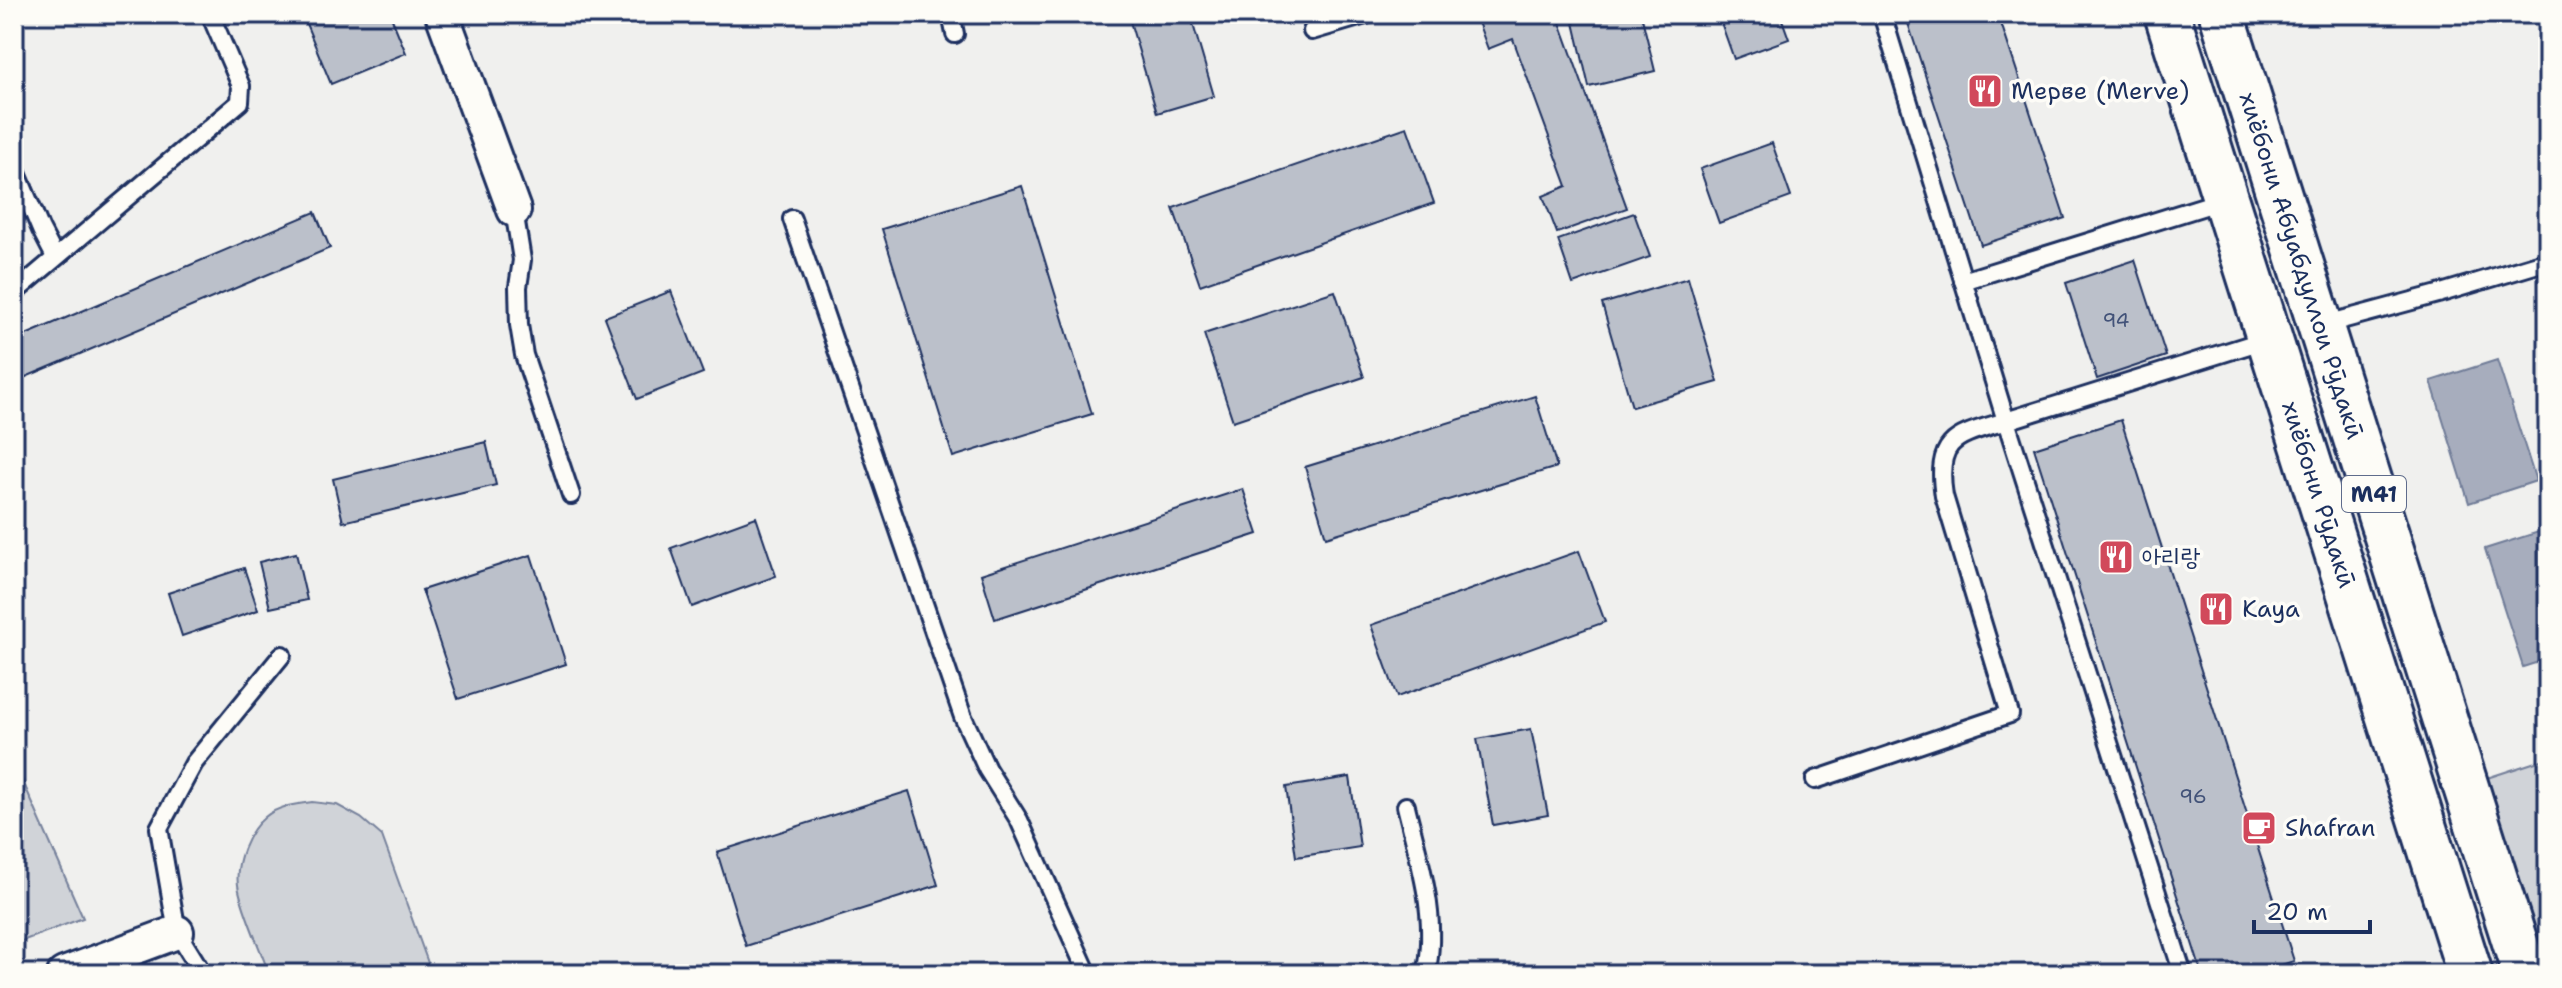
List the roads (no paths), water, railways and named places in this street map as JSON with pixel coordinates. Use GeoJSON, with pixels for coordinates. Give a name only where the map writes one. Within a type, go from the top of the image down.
{"type":"FeatureCollection","features":[{"type":"Feature","properties":{"kind":"highway","name":"хиёбони Рӯдакӣ"},"geometry":{"type":"LineString","coordinates":[[2167,14],[2470,974]]}},
{"type":"Feature","properties":{"kind":"highway","name":"хиёбони Абуабдуллои Рӯдакӣ"},"geometry":{"type":"LineString","coordinates":[[2222,14],[2525,974]]}},
{"type":"Feature","properties":{"kind":"highway"},"geometry":{"type":"LineString","coordinates":[[2270,338],[2321,325]]}},
{"type":"Feature","properties":{"kind":"street"},"geometry":{"type":"LineString","coordinates":[[442,14],[514,210]]}},
{"type":"Feature","properties":{"kind":"street"},"geometry":{"type":"LineString","coordinates":[[64,974],[177,932]]}},
{"type":"Feature","properties":{"kind":"lane"},"geometry":{"type":"LineString","coordinates":[[14,293],[240,102],[241,86],[210,14]]}},
{"type":"Feature","properties":{"kind":"lane"},"geometry":{"type":"LineString","coordinates":[[951,14],[955,34]]}},
{"type":"Feature","properties":{"kind":"lane"},"geometry":{"type":"LineString","coordinates":[[1312,31],[1369,14]]}},
{"type":"Feature","properties":{"kind":"lane"},"geometry":{"type":"LineString","coordinates":[[1882,14],[2006,421],[2183,974]]}},
{"type":"Feature","properties":{"kind":"lane"},"geometry":{"type":"LineString","coordinates":[[14,166],[55,257]]}},
{"type":"Feature","properties":{"kind":"lane"},"geometry":{"type":"LineString","coordinates":[[1963,281],[2226,200]]}},
{"type":"Feature","properties":{"kind":"lane"},"geometry":{"type":"LineString","coordinates":[[514,210],[522,260],[518,287],[524,355],[571,495]]}},
{"type":"Feature","properties":{"kind":"lane"},"geometry":{"type":"LineString","coordinates":[[792,219],[963,717],[987,769],[1019,820],[1088,974]]}},
{"type":"Feature","properties":{"kind":"lane"},"geometry":{"type":"LineString","coordinates":[[2321,325],[2548,261]]}},
{"type":"Feature","properties":{"kind":"lane"},"geometry":{"type":"LineString","coordinates":[[1815,780],[2010,714],[1944,496],[1941,472],[1946,450],[1959,435],[2270,338]]}},
{"type":"Feature","properties":{"kind":"lane"},"geometry":{"type":"LineString","coordinates":[[203,974],[177,932],[159,828],[194,763],[282,655]]}},
{"type":"Feature","properties":{"kind":"lane"},"geometry":{"type":"LineString","coordinates":[[1406,806],[1423,875],[1430,921],[1426,974]]}},
{"type":"Feature","properties":{"kind":"water"},"geometry":{"type":"Polygon","coordinates":[[[2497,360],[2536,481],[2469,503],[2431,381],[2497,360]]]}},
{"type":"Feature","properties":{"kind":"water"},"geometry":{"type":"Polygon","coordinates":[[[2548,529],[2548,659],[2523,667],[2485,549],[2548,529]]]}},
{"type":"Feature","properties":{"kind":"place","name":"Mерве (Merve)"},"geometry":{"type":"Point","coordinates":[1985,91]}},
{"type":"Feature","properties":{"kind":"place","name":"아리랑"},"geometry":{"type":"Point","coordinates":[2116,557]}},
{"type":"Feature","properties":{"kind":"place","name":"Kaya"},"geometry":{"type":"Point","coordinates":[2216,609]}},
{"type":"Feature","properties":{"kind":"place","name":"Shafran"},"geometry":{"type":"Point","coordinates":[2259,828]}}]}
